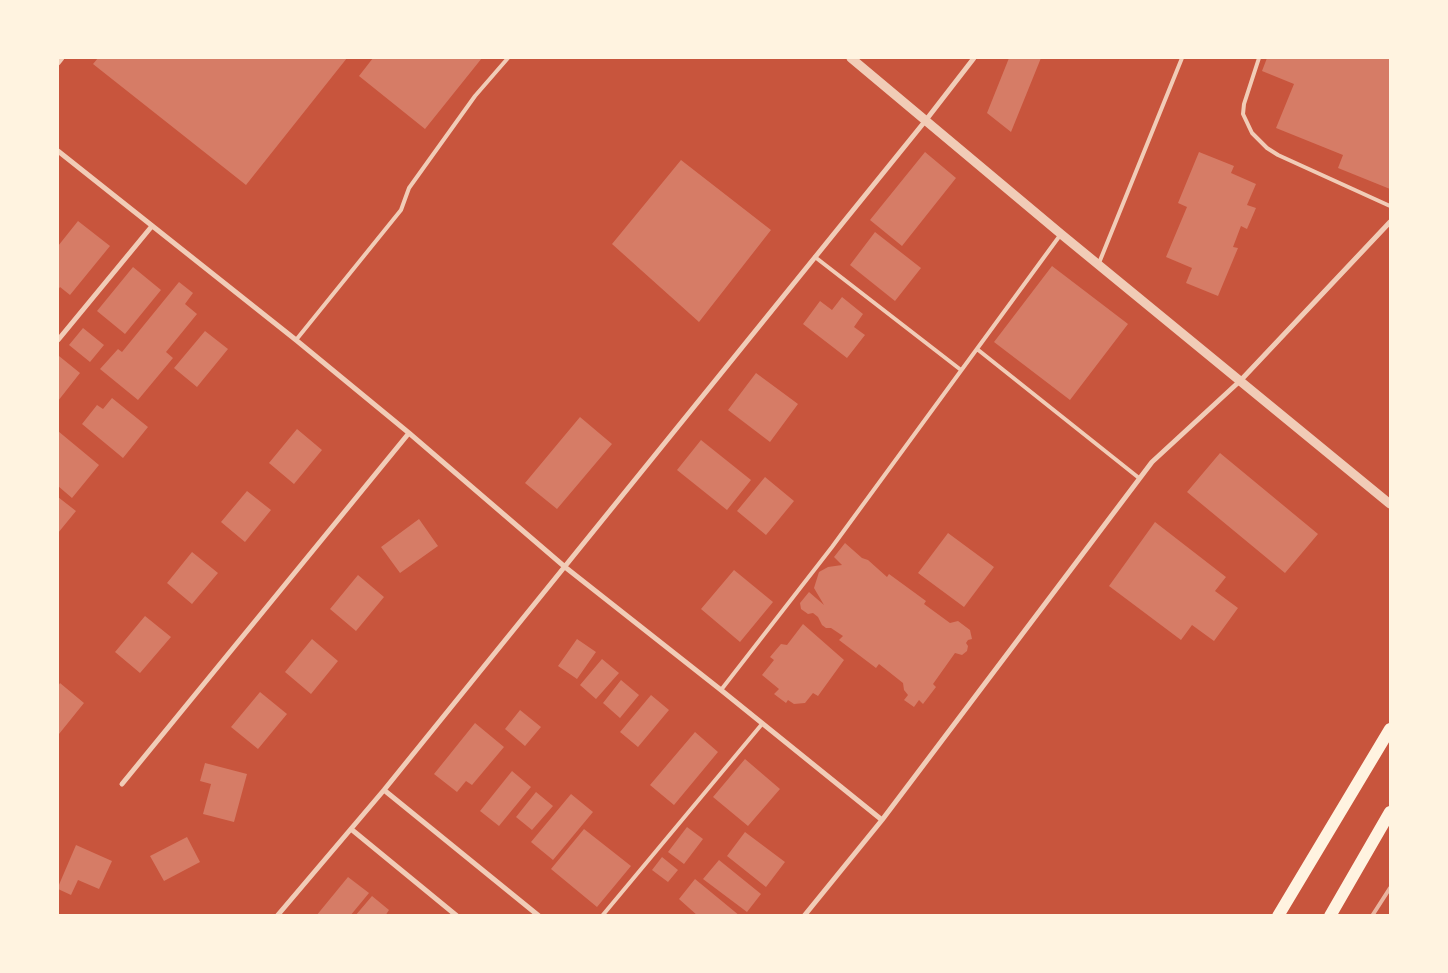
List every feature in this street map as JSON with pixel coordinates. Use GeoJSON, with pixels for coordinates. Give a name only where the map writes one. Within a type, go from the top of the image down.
{"type":"FeatureCollection","features":[{"type":"Feature","properties":{"kind":"main road"},"geometry":{"type":"LineString","coordinates":[[1278,916],[1390,729]]}},
{"type":"Feature","properties":{"kind":"main road"},"geometry":{"type":"LineString","coordinates":[[1330,916],[1390,812]]}},
{"type":"Feature","properties":{"kind":"street"},"geometry":{"type":"LineString","coordinates":[[58,62],[62,58]]}},
{"type":"Feature","properties":{"kind":"street"},"geometry":{"type":"LineString","coordinates":[[851,58],[1098,265],[1241,380],[1390,504]]}},
{"type":"Feature","properties":{"kind":"street"},"geometry":{"type":"LineString","coordinates":[[277,916],[384,790],[815,258],[974,58]]}},
{"type":"Feature","properties":{"kind":"street"},"geometry":{"type":"LineString","coordinates":[[58,151],[296,340],[565,567],[882,820]]}},
{"type":"Feature","properties":{"kind":"street"},"geometry":{"type":"LineString","coordinates":[[804,916],[882,820],[1152,462],[1241,380],[1390,222]]}},
{"type":"Feature","properties":{"kind":"street"},"geometry":{"type":"LineString","coordinates":[[58,340],[152,226]]}},
{"type":"Feature","properties":{"kind":"street"},"geometry":{"type":"LineString","coordinates":[[122,784],[409,434]]}},
{"type":"Feature","properties":{"kind":"street"},"geometry":{"type":"LineString","coordinates":[[384,790],[539,916]]}},
{"type":"Feature","properties":{"kind":"street"},"geometry":{"type":"LineString","coordinates":[[351,829],[457,916]]}},
{"type":"Feature","properties":{"kind":"lane"},"geometry":{"type":"LineString","coordinates":[[296,340],[401,210],[409,188],[474,96],[508,58]]}},
{"type":"Feature","properties":{"kind":"lane"},"geometry":{"type":"LineString","coordinates":[[1098,265],[1182,58]]}},
{"type":"Feature","properties":{"kind":"lane"},"geometry":{"type":"LineString","coordinates":[[1258,58],[1246,94],[1243,114],[1246,123],[1256,138],[1278,155],[1390,206]]}},
{"type":"Feature","properties":{"kind":"lane"},"geometry":{"type":"LineString","coordinates":[[721,690],[832,547],[1061,234]]}},
{"type":"Feature","properties":{"kind":"lane"},"geometry":{"type":"LineString","coordinates":[[815,258],[961,370]]}},
{"type":"Feature","properties":{"kind":"lane"},"geometry":{"type":"LineString","coordinates":[[977,349],[1139,478]]}},
{"type":"Feature","properties":{"kind":"lane"},"geometry":{"type":"LineString","coordinates":[[602,916],[762,724]]}},
{"type":"Feature","properties":{"kind":"building"},"geometry":{"type":"Polygon","coordinates":[[[98,58],[347,58],[246,185],[93,64],[98,58]]]}},
{"type":"Feature","properties":{"kind":"building"},"geometry":{"type":"Polygon","coordinates":[[[373,58],[482,58],[425,129],[359,76],[373,58]]]}},
{"type":"Feature","properties":{"kind":"building"},"geometry":{"type":"Polygon","coordinates":[[[1009,58],[1041,58],[1011,132],[987,113],[1009,58]]]}},
{"type":"Feature","properties":{"kind":"building"},"geometry":{"type":"Polygon","coordinates":[[[1267,58],[1390,58],[1390,189],[1338,168],[1343,155],[1276,128],[1294,84],[1262,71],[1267,58]]]}},
{"type":"Feature","properties":{"kind":"building"},"geometry":{"type":"Polygon","coordinates":[[[925,152],[956,178],[902,246],[870,220],[925,152]]]}},
{"type":"Feature","properties":{"kind":"building"},"geometry":{"type":"Polygon","coordinates":[[[1199,152],[1234,166],[1231,173],[1256,184],[1247,205],[1256,208],[1247,229],[1241,226],[1233,247],[1238,248],[1218,296],[1186,283],[1192,268],[1166,257],[1187,207],[1178,203],[1199,152]]]}},
{"type":"Feature","properties":{"kind":"building"},"geometry":{"type":"Polygon","coordinates":[[[681,160],[771,230],[699,322],[612,244],[681,160]]]}},
{"type":"Feature","properties":{"kind":"building"},"geometry":{"type":"Polygon","coordinates":[[[78,221],[110,246],[70,295],[60,287],[58,290],[58,246],[78,221]]]}},
{"type":"Feature","properties":{"kind":"building"},"geometry":{"type":"Polygon","coordinates":[[[875,232],[921,268],[895,301],[850,265],[875,232]]]}},
{"type":"Feature","properties":{"kind":"building"},"geometry":{"type":"Polygon","coordinates":[[[1052,266],[1128,324],[1070,400],[994,342],[1052,266]]]}},
{"type":"Feature","properties":{"kind":"building"},"geometry":{"type":"Polygon","coordinates":[[[133,267],[161,290],[125,334],[97,311],[133,267]]]}},
{"type":"Feature","properties":{"kind":"building"},"geometry":{"type":"Polygon","coordinates":[[[179,282],[193,293],[185,304],[197,314],[166,352],[173,358],[138,400],[100,369],[118,349],[122,352],[179,282]]]}},
{"type":"Feature","properties":{"kind":"building"},"geometry":{"type":"Polygon","coordinates":[[[842,297],[863,314],[854,327],[865,335],[847,358],[803,324],[820,301],[832,310],[842,297]]]}},
{"type":"Feature","properties":{"kind":"building"},"geometry":{"type":"Polygon","coordinates":[[[83,328],[104,345],[90,362],[69,345],[83,328]]]}},
{"type":"Feature","properties":{"kind":"building"},"geometry":{"type":"Polygon","coordinates":[[[205,331],[228,349],[197,387],[174,368],[205,331]]]}},
{"type":"Feature","properties":{"kind":"building"},"geometry":{"type":"Polygon","coordinates":[[[59,356],[80,373],[58,401],[58,358],[59,356]]]}},
{"type":"Feature","properties":{"kind":"building"},"geometry":{"type":"Polygon","coordinates":[[[756,373],[798,404],[770,442],[728,410],[756,373]]]}},
{"type":"Feature","properties":{"kind":"building"},"geometry":{"type":"Polygon","coordinates":[[[112,398],[148,427],[123,458],[82,424],[97,405],[103,409],[112,398]]]}},
{"type":"Feature","properties":{"kind":"building"},"geometry":{"type":"Polygon","coordinates":[[[580,417],[612,444],[557,509],[525,483],[580,417]]]}},
{"type":"Feature","properties":{"kind":"building"},"geometry":{"type":"Polygon","coordinates":[[[297,429],[322,450],[294,484],[269,463],[297,429]]]}},
{"type":"Feature","properties":{"kind":"building"},"geometry":{"type":"Polygon","coordinates":[[[58,431],[99,465],[72,498],[58,486],[58,431]]]}},
{"type":"Feature","properties":{"kind":"building"},"geometry":{"type":"Polygon","coordinates":[[[701,440],[751,480],[727,510],[677,470],[701,440]]]}},
{"type":"Feature","properties":{"kind":"building"},"geometry":{"type":"Polygon","coordinates":[[[1220,453],[1318,534],[1285,573],[1187,492],[1220,453]]]}},
{"type":"Feature","properties":{"kind":"building"},"geometry":{"type":"Polygon","coordinates":[[[765,477],[794,501],[766,535],[737,511],[765,477]]]}},
{"type":"Feature","properties":{"kind":"building"},"geometry":{"type":"Polygon","coordinates":[[[247,491],[271,510],[245,542],[221,522],[247,491]]]}},
{"type":"Feature","properties":{"kind":"building"},"geometry":{"type":"Polygon","coordinates":[[[58,497],[76,511],[58,533],[58,497]]]}},
{"type":"Feature","properties":{"kind":"building"},"geometry":{"type":"Polygon","coordinates":[[[419,519],[438,546],[400,573],[381,547],[419,519]]]}},
{"type":"Feature","properties":{"kind":"building"},"geometry":{"type":"Polygon","coordinates":[[[1155,522],[1226,577],[1215,591],[1238,608],[1214,641],[1192,625],[1181,640],[1109,586],[1155,522]]]}},
{"type":"Feature","properties":{"kind":"building"},"geometry":{"type":"Polygon","coordinates":[[[948,533],[994,567],[964,607],[918,573],[948,533]]]}},
{"type":"Feature","properties":{"kind":"building"},"geometry":{"type":"Polygon","coordinates":[[[845,543],[887,577],[889,574],[926,601],[924,604],[950,623],[958,621],[970,630],[972,639],[966,643],[968,646],[967,651],[962,655],[955,653],[933,684],[936,687],[923,704],[919,700],[914,707],[904,700],[908,695],[904,690],[903,683],[879,664],[876,668],[839,640],[843,636],[831,628],[826,628],[822,625],[818,617],[813,613],[808,614],[801,609],[800,603],[809,592],[824,605],[814,588],[819,572],[828,567],[842,565],[834,557],[845,543]]]}},
{"type":"Feature","properties":{"kind":"building"},"geometry":{"type":"Polygon","coordinates":[[[192,552],[218,573],[192,604],[167,583],[192,552]]]}},
{"type":"Feature","properties":{"kind":"building"},"geometry":{"type":"Polygon","coordinates":[[[734,570],[773,602],[740,642],[701,609],[734,570]]]}},
{"type":"Feature","properties":{"kind":"building"},"geometry":{"type":"Polygon","coordinates":[[[358,575],[384,597],[356,631],[330,609],[358,575]]]}},
{"type":"Feature","properties":{"kind":"building"},"geometry":{"type":"Polygon","coordinates":[[[145,616],[171,637],[140,673],[115,652],[145,616]]]}},
{"type":"Feature","properties":{"kind":"building"},"geometry":{"type":"Polygon","coordinates":[[[803,624],[844,660],[818,696],[813,693],[805,703],[794,704],[788,700],[786,703],[774,694],[779,689],[762,675],[774,660],[770,657],[781,644],[787,645],[803,624]]]}},
{"type":"Feature","properties":{"kind":"building"},"geometry":{"type":"Polygon","coordinates":[[[312,639],[338,661],[311,694],[285,672],[312,639]]]}},
{"type":"Feature","properties":{"kind":"building"},"geometry":{"type":"Polygon","coordinates":[[[577,639],[596,652],[577,679],[558,666],[577,639]]]}},
{"type":"Feature","properties":{"kind":"building"},"geometry":{"type":"Polygon","coordinates":[[[602,659],[619,673],[596,699],[580,685],[602,659]]]}},
{"type":"Feature","properties":{"kind":"building"},"geometry":{"type":"Polygon","coordinates":[[[621,680],[639,695],[620,718],[603,703],[621,680]]]}},
{"type":"Feature","properties":{"kind":"building"},"geometry":{"type":"Polygon","coordinates":[[[60,683],[84,703],[59,734],[58,686],[60,683]]]}},
{"type":"Feature","properties":{"kind":"building"},"geometry":{"type":"Polygon","coordinates":[[[260,692],[287,714],[258,749],[231,727],[260,692]]]}},
{"type":"Feature","properties":{"kind":"building"},"geometry":{"type":"Polygon","coordinates":[[[651,695],[669,710],[638,747],[620,732],[651,695]]]}},
{"type":"Feature","properties":{"kind":"building"},"geometry":{"type":"Polygon","coordinates":[[[520,710],[541,727],[525,746],[505,729],[520,710]]]}},
{"type":"Feature","properties":{"kind":"building"},"geometry":{"type":"Polygon","coordinates":[[[475,723],[504,747],[472,785],[466,781],[457,792],[434,774],[475,723]]]}},
{"type":"Feature","properties":{"kind":"building"},"geometry":{"type":"Polygon","coordinates":[[[695,732],[718,752],[674,805],[650,785],[695,732]]]}},
{"type":"Feature","properties":{"kind":"building"},"geometry":{"type":"Polygon","coordinates":[[[745,759],[780,789],[748,826],[713,797],[745,759]]]}},
{"type":"Feature","properties":{"kind":"building"},"geometry":{"type":"Polygon","coordinates":[[[205,763],[247,774],[234,822],[203,814],[211,784],[200,781],[205,763]]]}},
{"type":"Feature","properties":{"kind":"building"},"geometry":{"type":"Polygon","coordinates":[[[512,771],[531,787],[499,826],[480,811],[512,771]]]}},
{"type":"Feature","properties":{"kind":"building"},"geometry":{"type":"Polygon","coordinates":[[[536,792],[553,806],[532,830],[516,817],[536,792]]]}},
{"type":"Feature","properties":{"kind":"building"},"geometry":{"type":"Polygon","coordinates":[[[571,794],[593,812],[553,860],[531,842],[571,794]]]}},
{"type":"Feature","properties":{"kind":"building"},"geometry":{"type":"Polygon","coordinates":[[[687,827],[703,839],[684,864],[668,852],[687,827]]]}},
{"type":"Feature","properties":{"kind":"building"},"geometry":{"type":"Polygon","coordinates":[[[584,829],[631,866],[597,907],[551,869],[584,829]]]}},
{"type":"Feature","properties":{"kind":"building"},"geometry":{"type":"Polygon","coordinates":[[[745,832],[785,862],[766,887],[727,856],[745,832]]]}},
{"type":"Feature","properties":{"kind":"building"},"geometry":{"type":"Polygon","coordinates":[[[187,837],[200,862],[164,881],[150,856],[187,837]]]}},
{"type":"Feature","properties":{"kind":"building"},"geometry":{"type":"Polygon","coordinates":[[[76,845],[112,861],[99,889],[78,880],[71,895],[58,889],[58,887],[76,845]]]}},
{"type":"Feature","properties":{"kind":"building"},"geometry":{"type":"Polygon","coordinates":[[[662,857],[678,870],[668,882],[652,870],[662,857]]]}},
{"type":"Feature","properties":{"kind":"building"},"geometry":{"type":"Polygon","coordinates":[[[719,860],[761,894],[747,912],[703,879],[719,860]]]}},
{"type":"Feature","properties":{"kind":"building"},"geometry":{"type":"Polygon","coordinates":[[[348,877],[369,893],[350,916],[316,916],[348,877]]]}},
{"type":"Feature","properties":{"kind":"building"},"geometry":{"type":"Polygon","coordinates":[[[695,879],[740,916],[698,916],[679,899],[695,879]]]}},
{"type":"Feature","properties":{"kind":"building"},"geometry":{"type":"Polygon","coordinates":[[[372,896],[389,910],[385,916],[355,916],[372,896]]]}},
{"type":"Feature","properties":{"kind":"railway"},"geometry":{"type":"LineString","coordinates":[[1372,916],[1390,888]]}}]}
